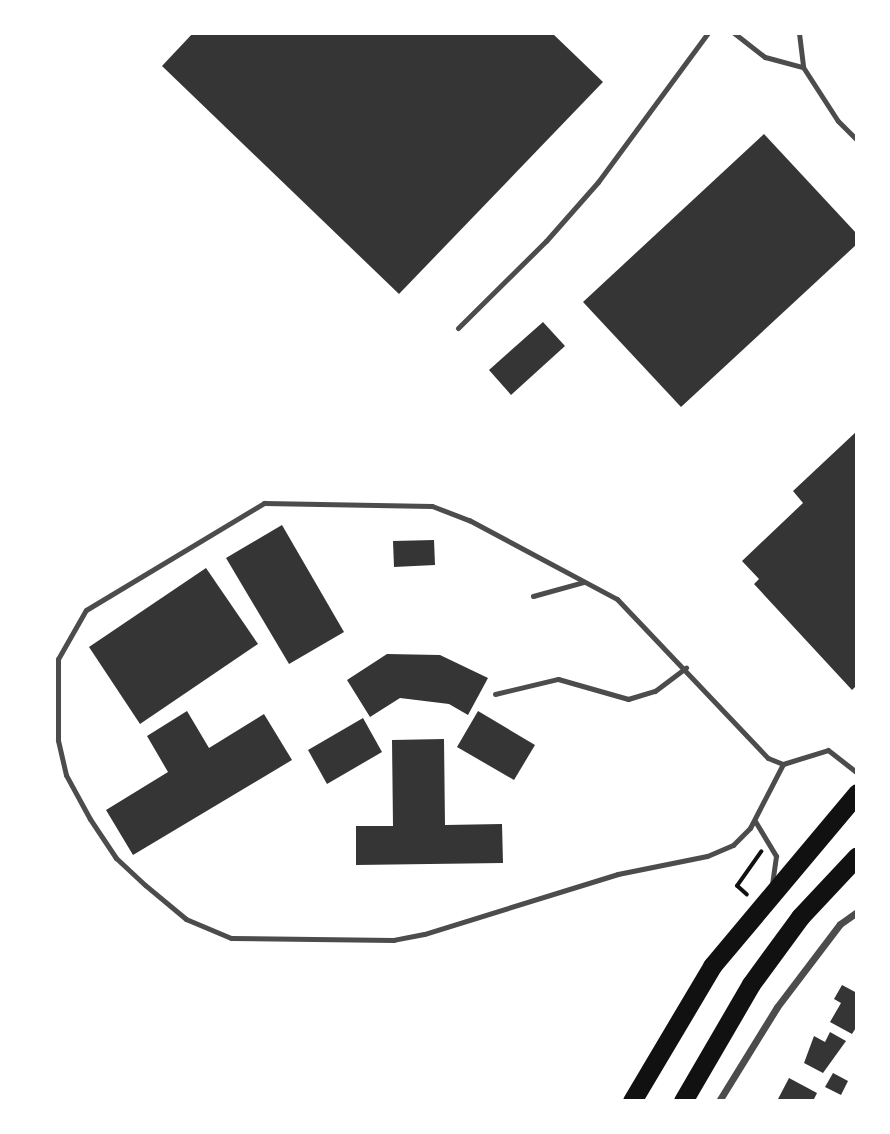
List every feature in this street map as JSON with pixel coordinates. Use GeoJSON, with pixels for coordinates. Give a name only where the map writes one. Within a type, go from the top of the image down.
{"type":"FeatureCollection","features":[{"type":"Feature","properties":{"kind":"highway"},"geometry":{"type":"LineString","coordinates":[[632,1101],[712,966],[769,893],[857,793]]}},
{"type":"Feature","properties":{"kind":"highway"},"geometry":{"type":"LineString","coordinates":[[683,1101],[751,984],[800,918],[857,856]]}},
{"type":"Feature","properties":{"kind":"street"},"geometry":{"type":"LineString","coordinates":[[719,1101],[777,1007],[840,924],[857,912]]}},
{"type":"Feature","properties":{"kind":"lane"},"geometry":{"type":"LineString","coordinates":[[458,328],[546,241],[598,182],[708,33]]}},
{"type":"Feature","properties":{"kind":"lane"},"geometry":{"type":"LineString","coordinates":[[734,33],[765,57],[803,67]]}},
{"type":"Feature","properties":{"kind":"lane"},"geometry":{"type":"LineString","coordinates":[[799,33],[803,67],[838,121],[857,140]]}},
{"type":"Feature","properties":{"kind":"lane"},"geometry":{"type":"LineString","coordinates":[[783,764],[755,821],[733,845],[707,856],[618,874],[424,934],[394,940],[232,938],[186,919],[116,858],[66,775],[58,740],[55,694],[58,659],[71,630],[86,610],[264,503],[432,506],[469,520],[617,599],[686,668],[768,758],[783,764],[828,750],[857,773]]}},
{"type":"Feature","properties":{"kind":"lane"},"geometry":{"type":"LineString","coordinates":[[533,596],[584,582]]}},
{"type":"Feature","properties":{"kind":"lane"},"geometry":{"type":"LineString","coordinates":[[495,694],[558,679],[628,699],[655,691],[686,668]]}},
{"type":"Feature","properties":{"kind":"lane"},"geometry":{"type":"LineString","coordinates":[[755,821],[776,856],[769,893]]}},
{"type":"Feature","properties":{"kind":"path"},"geometry":{"type":"LineString","coordinates":[[737,886],[760,852]]}},
{"type":"Feature","properties":{"kind":"building"},"geometry":{"type":"Polygon","coordinates":[[[193,33],[552,33],[603,82],[399,294],[162,66],[193,33]]]}},
{"type":"Feature","properties":{"kind":"building"},"geometry":{"type":"Polygon","coordinates":[[[764,134],[857,234],[857,244],[681,407],[583,302],[764,134]]]}},
{"type":"Feature","properties":{"kind":"building"},"geometry":{"type":"Polygon","coordinates":[[[543,322],[565,346],[511,395],[489,370],[543,322]]]}},
{"type":"Feature","properties":{"kind":"building"},"geometry":{"type":"Polygon","coordinates":[[[857,431],[857,685],[852,690],[754,584],[759,579],[742,561],[803,503],[793,491],[857,431]]]}},
{"type":"Feature","properties":{"kind":"building"},"geometry":{"type":"Polygon","coordinates":[[[282,525],[344,632],[289,664],[226,558],[282,525]]]}},
{"type":"Feature","properties":{"kind":"building"},"geometry":{"type":"Polygon","coordinates":[[[434,540],[435,565],[394,567],[393,541],[434,540]]]}},
{"type":"Feature","properties":{"kind":"building"},"geometry":{"type":"Polygon","coordinates":[[[206,568],[258,644],[140,724],[89,647],[206,568]]]}},
{"type":"Feature","properties":{"kind":"building"},"geometry":{"type":"Polygon","coordinates":[[[387,654],[440,655],[488,678],[468,715],[449,704],[400,698],[370,717],[347,680],[387,654]]]}},
{"type":"Feature","properties":{"kind":"building"},"geometry":{"type":"Polygon","coordinates":[[[187,711],[209,748],[264,714],[292,760],[133,855],[106,810],[168,772],[147,736],[187,711]]]}},
{"type":"Feature","properties":{"kind":"building"},"geometry":{"type":"Polygon","coordinates":[[[478,711],[535,745],[514,780],[457,747],[478,711]]]}},
{"type":"Feature","properties":{"kind":"building"},"geometry":{"type":"Polygon","coordinates":[[[363,718],[382,752],[327,784],[308,750],[363,718]]]}},
{"type":"Feature","properties":{"kind":"building"},"geometry":{"type":"Polygon","coordinates":[[[444,739],[445,825],[502,824],[503,863],[356,865],[356,826],[393,826],[392,740],[444,739]]]}},
{"type":"Feature","properties":{"kind":"building"},"geometry":{"type":"Polygon","coordinates":[[[842,985],[857,993],[857,1026],[852,1034],[830,1022],[841,1003],[834,999],[842,985]]]}},
{"type":"Feature","properties":{"kind":"building"},"geometry":{"type":"Polygon","coordinates":[[[830,1032],[846,1041],[823,1073],[804,1063],[814,1036],[825,1042],[830,1032]]]}},
{"type":"Feature","properties":{"kind":"building"},"geometry":{"type":"Polygon","coordinates":[[[833,1073],[848,1081],[841,1095],[825,1087],[833,1073]]]}},
{"type":"Feature","properties":{"kind":"building"},"geometry":{"type":"Polygon","coordinates":[[[789,1078],[817,1093],[813,1101],[777,1101],[789,1078]]]}}]}
